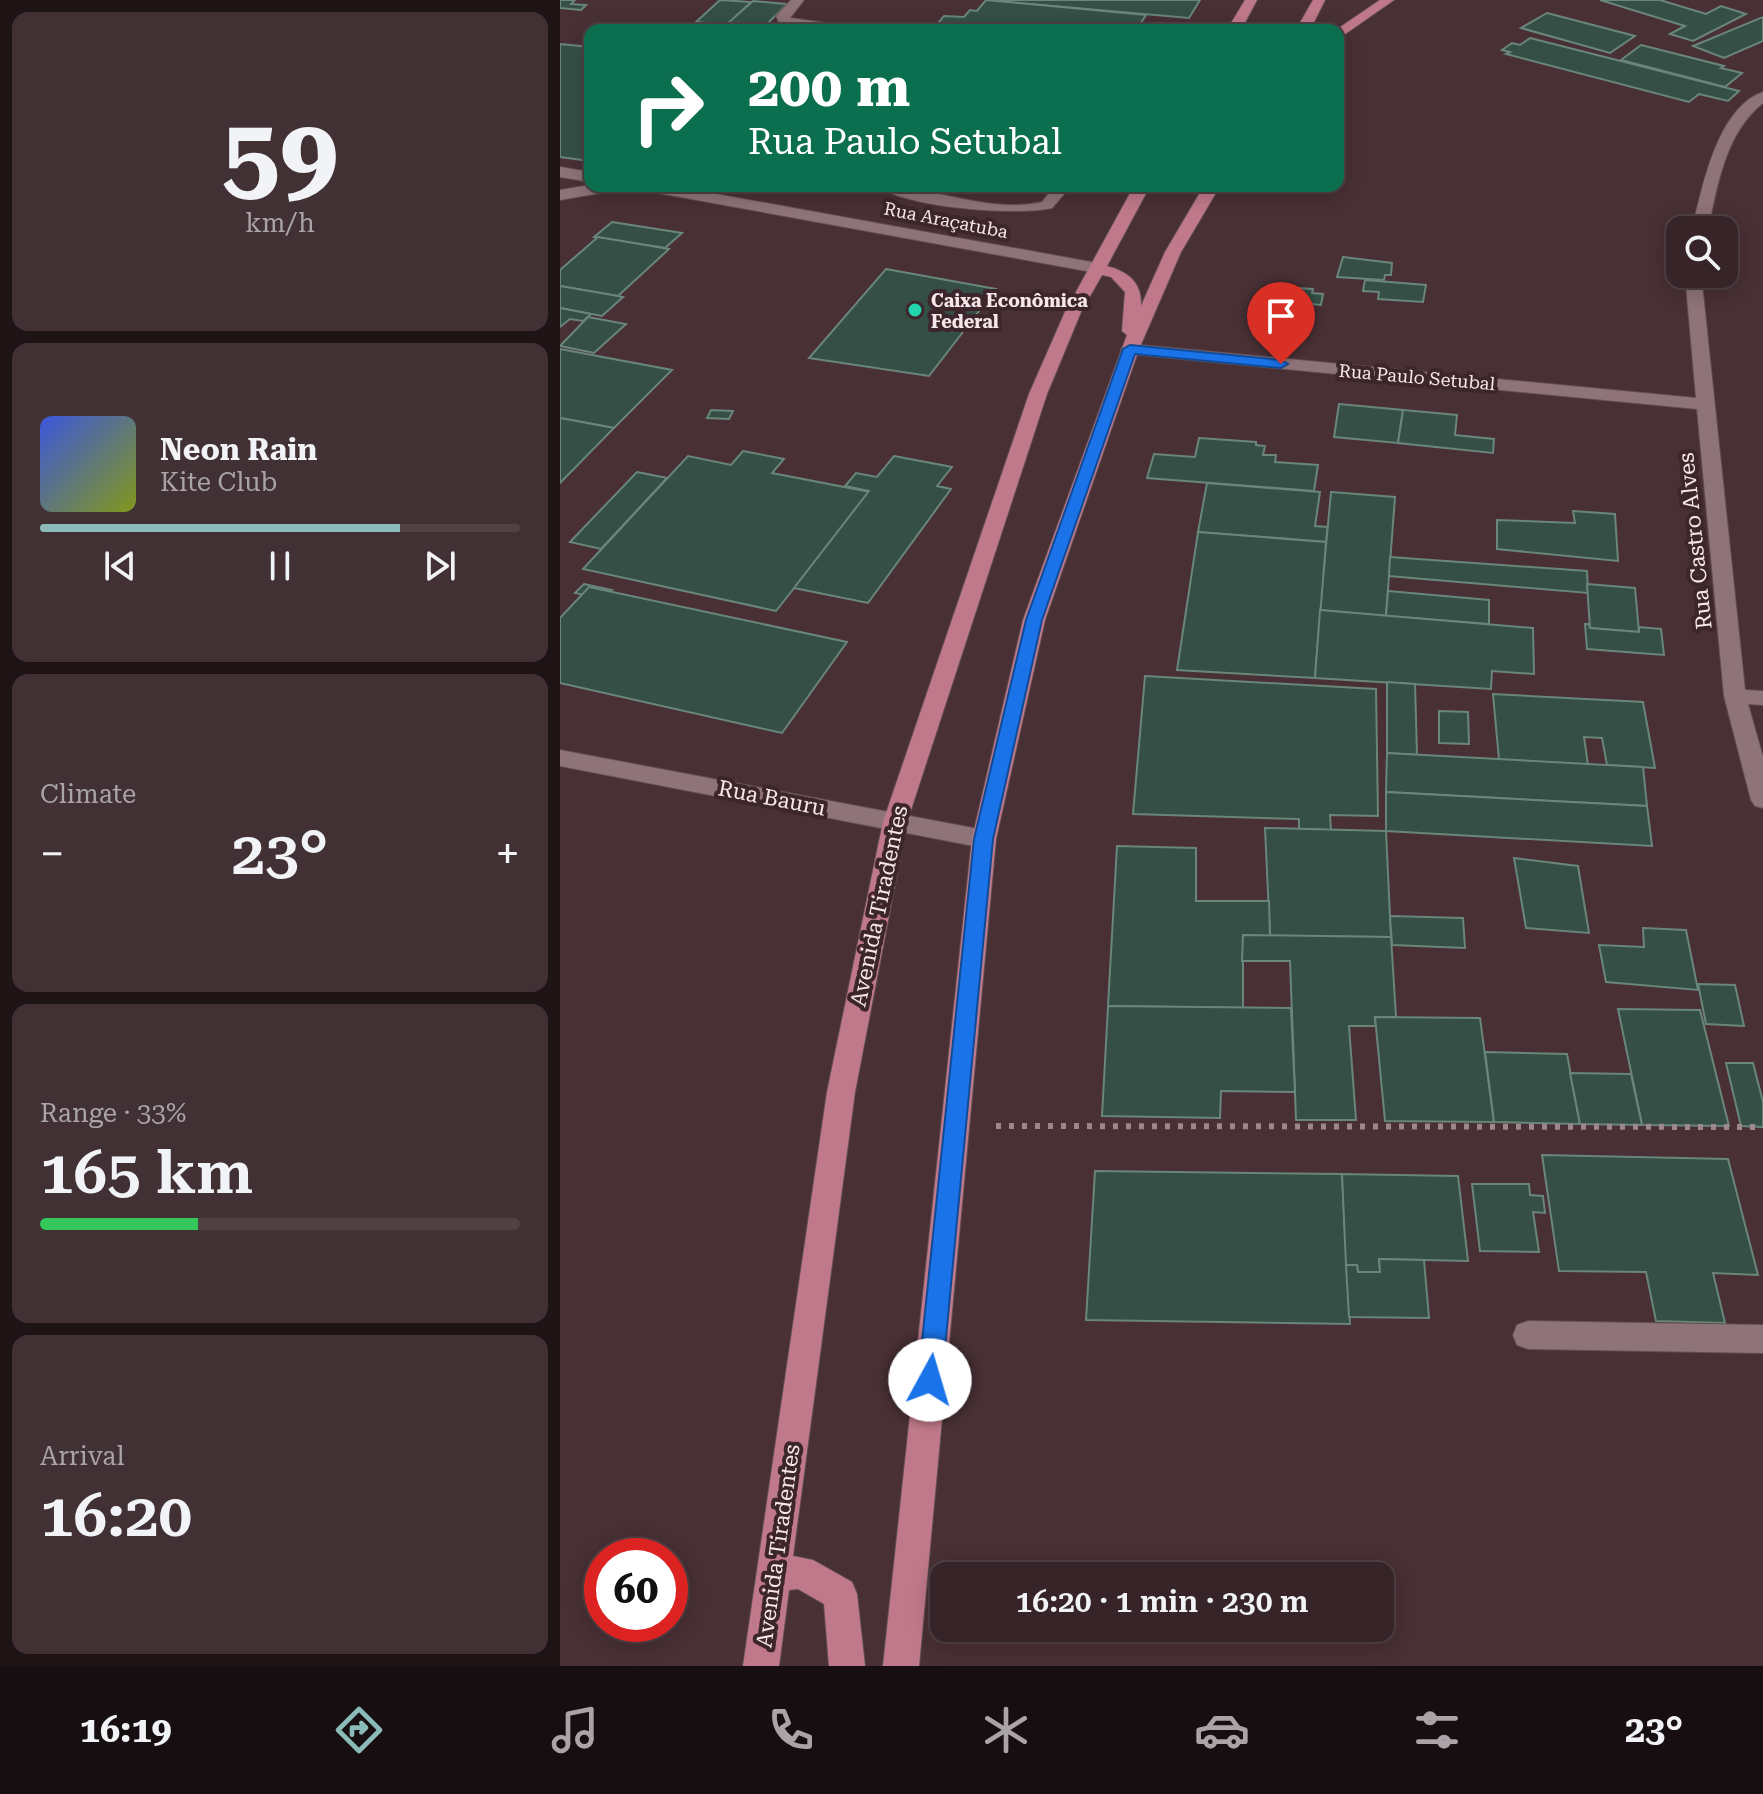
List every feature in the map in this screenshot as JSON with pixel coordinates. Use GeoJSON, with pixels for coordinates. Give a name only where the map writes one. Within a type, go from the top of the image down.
{"type":"FeatureCollection","features":[{"type":"Feature","properties":{"kind":"main road"},"geometry":{"type":"LineString","coordinates":[[1237,24],[1251,0]]}},
{"type":"Feature","properties":{"kind":"main road"},"geometry":{"type":"LineString","coordinates":[[1306,24],[1319,0]]}},
{"type":"Feature","properties":{"kind":"main road"},"geometry":{"type":"LineString","coordinates":[[1344,31],[1388,0]]}},
{"type":"Feature","properties":{"kind":"main road","name":"Avenida Tiradentes"},"geometry":{"type":"LineString","coordinates":[[761,1666],[841,1092],[895,822],[1033,407],[1073,312],[1139,192]]}},
{"type":"Feature","properties":{"kind":"main road"},"geometry":{"type":"LineString","coordinates":[[901,1666],[984,839],[1034,620],[1130,349],[1173,252],[1208,192]]}},
{"type":"Feature","properties":{"kind":"main road"},"geometry":{"type":"LineString","coordinates":[[1097,268],[1117,274],[1133,291],[1130,349]]}},
{"type":"Feature","properties":{"kind":"main road"},"geometry":{"type":"LineString","coordinates":[[774,1574],[801,1572],[840,1594],[847,1666]]}},
{"type":"Feature","properties":{"kind":"street"},"geometry":{"type":"LineString","coordinates":[[798,0],[782,16],[785,21],[806,24]]}},
{"type":"Feature","properties":{"kind":"street"},"geometry":{"type":"LineString","coordinates":[[1703,216],[1712,175],[1739,115],[1763,96]]}},
{"type":"Feature","properties":{"kind":"street"},"geometry":{"type":"LineString","coordinates":[[560,172],[584,176]]}},
{"type":"Feature","properties":{"kind":"street"},"geometry":{"type":"LineString","coordinates":[[560,195],[584,191]]}},
{"type":"Feature","properties":{"kind":"street","name":"Rua Araçatuba"},"geometry":{"type":"LineString","coordinates":[[684,192],[1097,268]]}},
{"type":"Feature","properties":{"kind":"street"},"geometry":{"type":"LineString","coordinates":[[751,203],[762,192]]}},
{"type":"Feature","properties":{"kind":"street"},"geometry":{"type":"LineString","coordinates":[[903,192],[965,203],[1032,208],[1046,206],[1059,192]]}},
{"type":"Feature","properties":{"kind":"street","name":"Rua Castro Alves"},"geometry":{"type":"LineString","coordinates":[[1694,288],[1735,696],[1763,800]]}},
{"type":"Feature","properties":{"kind":"street","name":"Rua Paulo Setubal"},"geometry":{"type":"LineString","coordinates":[[1130,349],[1705,404]]}},
{"type":"Feature","properties":{"kind":"street"},"geometry":{"type":"LineString","coordinates":[[1735,696],[1763,698]]}},
{"type":"Feature","properties":{"kind":"street","name":"Rua Bauru"},"geometry":{"type":"LineString","coordinates":[[560,758],[984,839]]}},
{"type":"Feature","properties":{"kind":"street"},"geometry":{"type":"LineString","coordinates":[[1528,1335],[1763,1339]]}},
{"type":"Feature","properties":{"kind":"path"},"geometry":{"type":"LineString","coordinates":[[955,1126],[1763,1127]]}},
{"type":"Feature","properties":{"kind":"building"},"geometry":{"type":"Polygon","coordinates":[[[560,0],[575,0],[571,4],[586,5],[581,10],[560,8],[560,0]]]}},
{"type":"Feature","properties":{"kind":"building"},"geometry":{"type":"Polygon","coordinates":[[[720,0],[751,2],[728,24],[696,22],[720,0]]]}},
{"type":"Feature","properties":{"kind":"building"},"geometry":{"type":"Polygon","coordinates":[[[985,0],[1200,0],[1189,18],[985,0]]]}},
{"type":"Feature","properties":{"kind":"building"},"geometry":{"type":"Polygon","coordinates":[[[986,0],[1146,15],[1140,24],[937,24],[944,16],[964,17],[970,10],[977,11],[986,0]]]}},
{"type":"Feature","properties":{"kind":"building"},"geometry":{"type":"Polygon","coordinates":[[[1600,0],[1660,0],[1706,14],[1721,6],[1746,14],[1693,41],[1670,34],[1685,26],[1600,0]]]}},
{"type":"Feature","properties":{"kind":"building"},"geometry":{"type":"Polygon","coordinates":[[[753,1],[787,4],[767,24],[727,24],[753,1]]]}},
{"type":"Feature","properties":{"kind":"building"},"geometry":{"type":"Polygon","coordinates":[[[1547,13],[1635,36],[1610,53],[1521,28],[1547,13]]]}},
{"type":"Feature","properties":{"kind":"building"},"geometry":{"type":"Polygon","coordinates":[[[1763,17],[1763,41],[1724,58],[1693,46],[1763,17]]]}},
{"type":"Feature","properties":{"kind":"building"},"geometry":{"type":"Polygon","coordinates":[[[1530,38],[1739,91],[1728,101],[1699,94],[1689,102],[1506,54],[1510,52],[1502,50],[1512,43],[1520,45],[1530,38]]]}},
{"type":"Feature","properties":{"kind":"building"},"geometry":{"type":"Polygon","coordinates":[[[560,44],[584,46],[584,160],[560,157],[560,44]]]}},
{"type":"Feature","properties":{"kind":"building"},"geometry":{"type":"Polygon","coordinates":[[[1641,45],[1742,73],[1725,87],[1621,60],[1641,45]]]}},
{"type":"Feature","properties":{"kind":"building"},"geometry":{"type":"Polygon","coordinates":[[[612,222],[682,233],[665,248],[594,237],[612,222]]]}},
{"type":"Feature","properties":{"kind":"building"},"geometry":{"type":"Polygon","coordinates":[[[598,237],[669,249],[618,296],[560,286],[560,270],[598,237]]]}},
{"type":"Feature","properties":{"kind":"building"},"geometry":{"type":"Polygon","coordinates":[[[1343,257],[1392,263],[1391,275],[1385,275],[1384,280],[1337,277],[1343,257]]]}},
{"type":"Feature","properties":{"kind":"building","name":"Caixa Econômica Federal"},"geometry":{"type":"Polygon","coordinates":[[[886,269],[996,289],[929,376],[809,358],[886,269]]]}},
{"type":"Feature","properties":{"kind":"building"},"geometry":{"type":"Polygon","coordinates":[[[1365,280],[1426,285],[1423,302],[1378,299],[1379,292],[1363,291],[1365,280]]]}},
{"type":"Feature","properties":{"kind":"building"},"geometry":{"type":"Polygon","coordinates":[[[560,286],[623,297],[602,316],[560,308],[560,286]]]}},
{"type":"Feature","properties":{"kind":"building"},"geometry":{"type":"Polygon","coordinates":[[[1278,287],[1313,289],[1312,293],[1323,294],[1321,305],[1312,304],[1310,311],[1274,308],[1278,287]]]}},
{"type":"Feature","properties":{"kind":"building"},"geometry":{"type":"Polygon","coordinates":[[[560,308],[591,314],[583,321],[570,319],[560,327],[560,308]]]}},
{"type":"Feature","properties":{"kind":"building"},"geometry":{"type":"Polygon","coordinates":[[[588,317],[626,324],[594,353],[560,346],[588,317]]]}},
{"type":"Feature","properties":{"kind":"building"},"geometry":{"type":"Polygon","coordinates":[[[560,349],[672,370],[614,428],[560,418],[560,349]]]}},
{"type":"Feature","properties":{"kind":"building"},"geometry":{"type":"Polygon","coordinates":[[[1339,404],[1403,410],[1398,443],[1334,437],[1339,404]]]}},
{"type":"Feature","properties":{"kind":"building"},"geometry":{"type":"Polygon","coordinates":[[[711,410],[733,411],[729,419],[707,418],[711,410]]]}},
{"type":"Feature","properties":{"kind":"building"},"geometry":{"type":"Polygon","coordinates":[[[1403,410],[1457,415],[1455,435],[1494,439],[1493,453],[1398,443],[1403,410]]]}},
{"type":"Feature","properties":{"kind":"building"},"geometry":{"type":"Polygon","coordinates":[[[560,418],[614,428],[560,483],[560,418]]]}},
{"type":"Feature","properties":{"kind":"building"},"geometry":{"type":"Polygon","coordinates":[[[1199,438],[1256,442],[1256,445],[1265,446],[1263,455],[1276,455],[1275,462],[1318,465],[1314,491],[1147,478],[1154,454],[1195,457],[1199,438]]]}},
{"type":"Feature","properties":{"kind":"building"},"geometry":{"type":"Polygon","coordinates":[[[743,451],[784,459],[772,473],[870,492],[776,611],[583,569],[688,456],[731,465],[743,451]]]}},
{"type":"Feature","properties":{"kind":"building"},"geometry":{"type":"Polygon","coordinates":[[[894,456],[952,467],[937,486],[951,489],[868,603],[794,588],[869,491],[845,486],[856,473],[877,477],[894,456]]]}},
{"type":"Feature","properties":{"kind":"building"},"geometry":{"type":"Polygon","coordinates":[[[637,472],[667,478],[601,549],[570,542],[637,472]]]}},
{"type":"Feature","properties":{"kind":"building"},"geometry":{"type":"Polygon","coordinates":[[[1207,483],[1320,492],[1315,526],[1328,527],[1326,542],[1198,532],[1207,483]]]}},
{"type":"Feature","properties":{"kind":"building"},"geometry":{"type":"Polygon","coordinates":[[[1331,492],[1395,497],[1386,616],[1320,610],[1331,492]]]}},
{"type":"Feature","properties":{"kind":"building"},"geometry":{"type":"Polygon","coordinates":[[[1573,511],[1615,514],[1618,561],[1497,549],[1497,520],[1575,523],[1573,511]]]}},
{"type":"Feature","properties":{"kind":"building"},"geometry":{"type":"Polygon","coordinates":[[[1198,532],[1326,542],[1315,678],[1177,670],[1198,532]]]}},
{"type":"Feature","properties":{"kind":"building"},"geometry":{"type":"Polygon","coordinates":[[[1390,557],[1587,571],[1588,593],[1389,576],[1390,557]]]}},
{"type":"Feature","properties":{"kind":"building"},"geometry":{"type":"Polygon","coordinates":[[[584,584],[612,590],[603,599],[575,593],[584,584]]]}},
{"type":"Feature","properties":{"kind":"building"},"geometry":{"type":"Polygon","coordinates":[[[1587,584],[1635,588],[1639,632],[1590,628],[1587,584]]]}},
{"type":"Feature","properties":{"kind":"building"},"geometry":{"type":"Polygon","coordinates":[[[589,587],[847,642],[782,733],[560,683],[560,618],[589,587]]]}},
{"type":"Feature","properties":{"kind":"building"},"geometry":{"type":"Polygon","coordinates":[[[1388,591],[1489,600],[1489,624],[1386,616],[1388,591]]]}},
{"type":"Feature","properties":{"kind":"building"},"geometry":{"type":"Polygon","coordinates":[[[1320,610],[1533,628],[1534,674],[1492,671],[1491,689],[1315,678],[1320,610]]]}},
{"type":"Feature","properties":{"kind":"building"},"geometry":{"type":"Polygon","coordinates":[[[1585,624],[1589,624],[1590,628],[1639,632],[1639,627],[1661,629],[1664,655],[1587,649],[1585,624]]]}},
{"type":"Feature","properties":{"kind":"building"},"geometry":{"type":"Polygon","coordinates":[[[1145,676],[1376,689],[1378,816],[1330,815],[1331,830],[1299,829],[1299,819],[1133,814],[1145,676]]]}},
{"type":"Feature","properties":{"kind":"building"},"geometry":{"type":"Polygon","coordinates":[[[1387,682],[1415,684],[1417,755],[1387,753],[1387,682]]]}},
{"type":"Feature","properties":{"kind":"building"},"geometry":{"type":"Polygon","coordinates":[[[1493,694],[1643,702],[1655,768],[1607,765],[1602,738],[1584,737],[1588,765],[1499,760],[1493,694]]]}},
{"type":"Feature","properties":{"kind":"building"},"geometry":{"type":"Polygon","coordinates":[[[1439,711],[1468,712],[1469,744],[1439,743],[1439,711]]]}},
{"type":"Feature","properties":{"kind":"building"},"geometry":{"type":"Polygon","coordinates":[[[1387,753],[1643,767],[1647,806],[1386,792],[1387,753]]]}},
{"type":"Feature","properties":{"kind":"building"},"geometry":{"type":"Polygon","coordinates":[[[1386,792],[1647,806],[1652,846],[1386,831],[1386,792]]]}},
{"type":"Feature","properties":{"kind":"building"},"geometry":{"type":"Polygon","coordinates":[[[1265,828],[1386,831],[1391,937],[1270,936],[1265,828]]]}},
{"type":"Feature","properties":{"kind":"building"},"geometry":{"type":"Polygon","coordinates":[[[1117,846],[1196,848],[1196,901],[1269,901],[1270,936],[1243,935],[1243,1008],[1108,1006],[1117,846]]]}},
{"type":"Feature","properties":{"kind":"building"},"geometry":{"type":"Polygon","coordinates":[[[1514,858],[1578,866],[1589,933],[1526,928],[1514,858]]]}},
{"type":"Feature","properties":{"kind":"building"},"geometry":{"type":"Polygon","coordinates":[[[1390,916],[1463,918],[1465,948],[1392,945],[1390,916]]]}},
{"type":"Feature","properties":{"kind":"building"},"geometry":{"type":"Polygon","coordinates":[[[1643,928],[1686,930],[1698,990],[1606,982],[1599,945],[1644,947],[1643,928]]]}},
{"type":"Feature","properties":{"kind":"building"},"geometry":{"type":"Polygon","coordinates":[[[1243,935],[1391,937],[1396,1017],[1375,1017],[1376,1026],[1349,1026],[1356,1120],[1296,1120],[1290,961],[1242,961],[1243,935]]]}},
{"type":"Feature","properties":{"kind":"building"},"geometry":{"type":"Polygon","coordinates":[[[1698,984],[1735,985],[1744,1026],[1706,1024],[1698,984]]]}},
{"type":"Feature","properties":{"kind":"building"},"geometry":{"type":"Polygon","coordinates":[[[1108,1006],[1291,1008],[1295,1092],[1221,1091],[1220,1118],[1102,1116],[1108,1006]]]}},
{"type":"Feature","properties":{"kind":"building"},"geometry":{"type":"Polygon","coordinates":[[[1618,1009],[1700,1010],[1729,1126],[1642,1125],[1618,1009]]]}},
{"type":"Feature","properties":{"kind":"building"},"geometry":{"type":"Polygon","coordinates":[[[1375,1017],[1480,1018],[1494,1122],[1385,1121],[1375,1017]]]}},
{"type":"Feature","properties":{"kind":"building"},"geometry":{"type":"Polygon","coordinates":[[[1485,1052],[1567,1054],[1580,1124],[1494,1122],[1485,1052]]]}},
{"type":"Feature","properties":{"kind":"building"},"geometry":{"type":"Polygon","coordinates":[[[1726,1063],[1753,1063],[1763,1102],[1763,1127],[1741,1126],[1726,1063]]]}},
{"type":"Feature","properties":{"kind":"building"},"geometry":{"type":"Polygon","coordinates":[[[1570,1073],[1631,1074],[1642,1125],[1580,1124],[1570,1073]]]}},
{"type":"Feature","properties":{"kind":"building"},"geometry":{"type":"Polygon","coordinates":[[[1542,1155],[1728,1159],[1758,1275],[1713,1273],[1725,1323],[1656,1321],[1646,1272],[1559,1271],[1542,1155]]]}},
{"type":"Feature","properties":{"kind":"building"},"geometry":{"type":"Polygon","coordinates":[[[1095,1171],[1342,1174],[1350,1324],[1086,1320],[1095,1171]]]}},
{"type":"Feature","properties":{"kind":"building"},"geometry":{"type":"Polygon","coordinates":[[[1342,1174],[1458,1176],[1468,1261],[1379,1259],[1380,1272],[1358,1272],[1357,1265],[1346,1265],[1342,1174]]]}},
{"type":"Feature","properties":{"kind":"building"},"geometry":{"type":"Polygon","coordinates":[[[1472,1184],[1529,1184],[1530,1195],[1543,1196],[1545,1213],[1533,1212],[1539,1252],[1480,1251],[1472,1184]]]}},
{"type":"Feature","properties":{"kind":"building"},"geometry":{"type":"Polygon","coordinates":[[[1379,1259],[1424,1260],[1429,1318],[1349,1317],[1346,1265],[1357,1265],[1358,1272],[1380,1272],[1379,1259]]]}},
{"type":"Feature","properties":{"kind":"place","name":"Caixa Econômica Federal"},"geometry":{"type":"Point","coordinates":[915,310]}},
{"type":"Feature","properties":{"kind":"route"},"geometry":{"type":"LineString","coordinates":[[930,1380],[984,839],[1034,620],[1130,349],[1281,364]]}}]}
